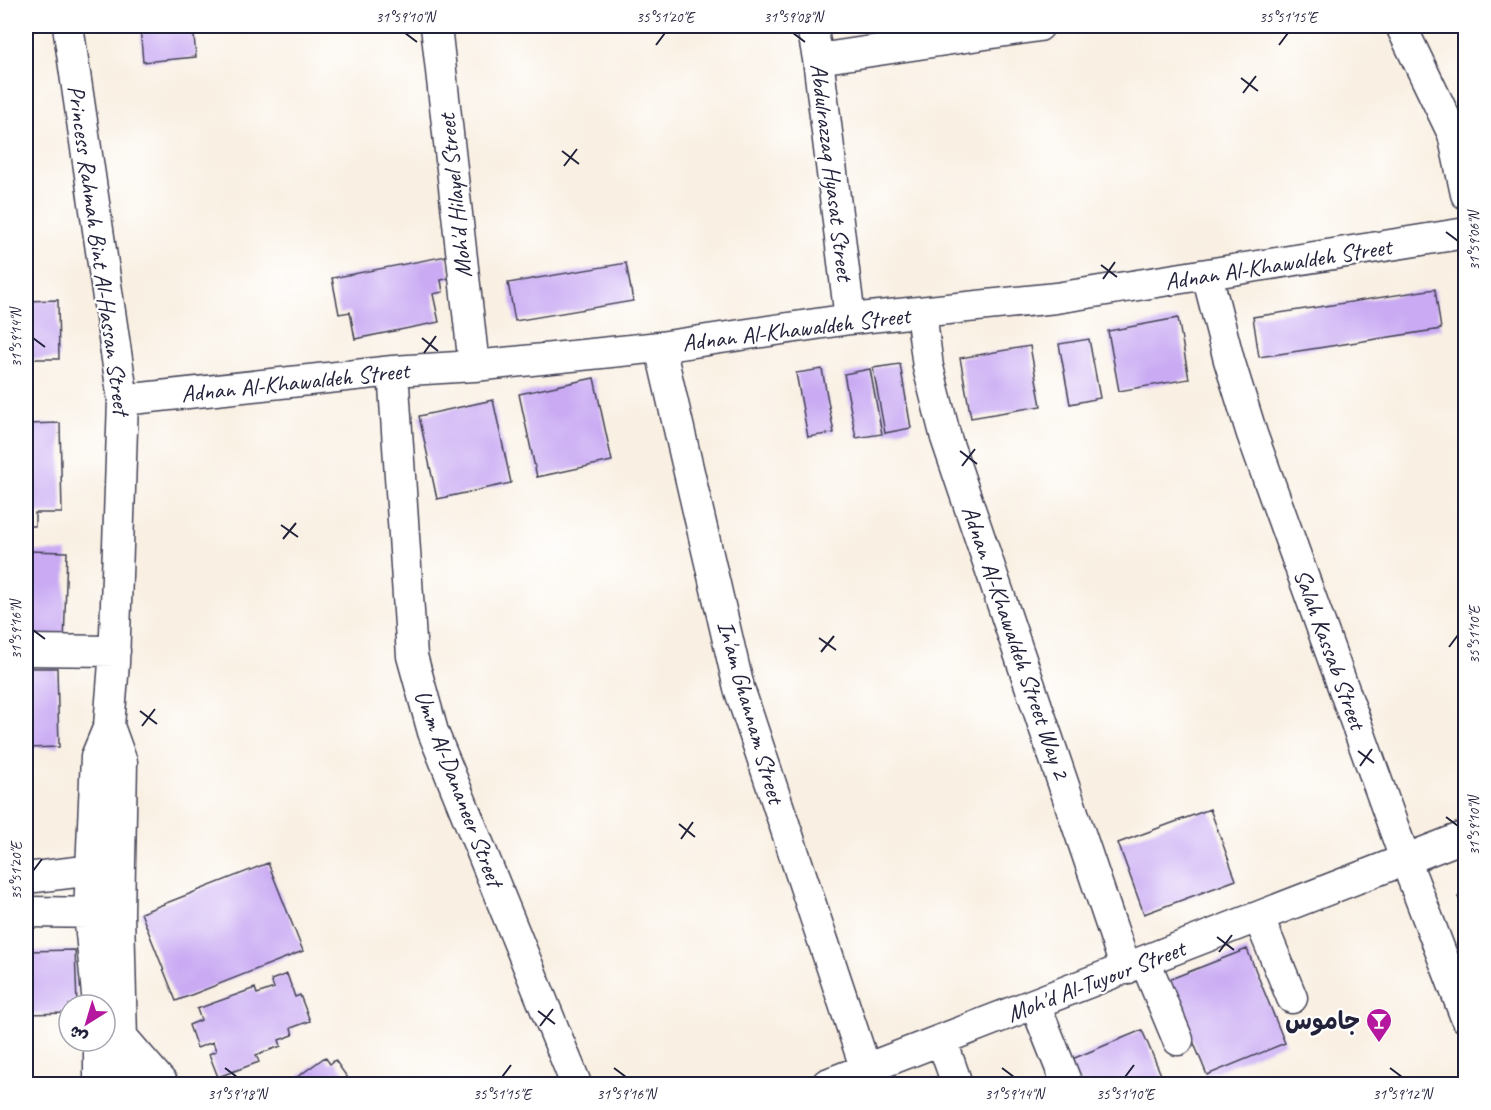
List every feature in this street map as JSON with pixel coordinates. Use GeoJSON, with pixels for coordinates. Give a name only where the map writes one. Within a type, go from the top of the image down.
{"type":"FeatureCollection","features":[{"type":"Feature","properties":{"kind":"street","name":"Princess Rahmah Bint Al-Hassan Street"},"geometry":{"type":"LineString","coordinates":[[68,26],[123,400],[115,651],[110,726],[96,757],[90,870],[89,913],[98,993]]}},
{"type":"Feature","properties":{"kind":"street","name":"Moh'd Hilayel Street"},"geometry":{"type":"LineString","coordinates":[[436,26],[474,366]]}},
{"type":"Feature","properties":{"kind":"street","name":"Abdulrazzaq Hyasat Street"},"geometry":{"type":"LineString","coordinates":[[812,26],[850,319]]}},
{"type":"Feature","properties":{"kind":"street"},"geometry":{"type":"LineString","coordinates":[[818,59],[1039,26]]}},
{"type":"Feature","properties":{"kind":"street"},"geometry":{"type":"LineString","coordinates":[[1401,26],[1453,134],[1466,194]]}},
{"type":"Feature","properties":{"kind":"street","name":"Adnan Al-Khawaldeh Street"},"geometry":{"type":"LineString","coordinates":[[123,400],[393,371],[474,366],[660,347],[850,319],[1056,298],[1466,233]]}},
{"type":"Feature","properties":{"kind":"street","name":"Salah Kassab Street"},"geometry":{"type":"LineString","coordinates":[[1207,275],[1229,360],[1252,434],[1405,859],[1466,1018]]}},
{"type":"Feature","properties":{"kind":"street","name":"Adnan Al-Khawaldeh Street Way 2"},"geometry":{"type":"LineString","coordinates":[[921,312],[928,367],[946,438],[1136,965],[1178,1040]]}},
{"type":"Feature","properties":{"kind":"street","name":"In'am Ghannam Street"},"geometry":{"type":"LineString","coordinates":[[660,347],[740,688],[866,1070]]}},
{"type":"Feature","properties":{"kind":"street","name":"Umm Al-Dananeer Street"},"geometry":{"type":"LineString","coordinates":[[393,371],[412,656],[433,732],[576,1084]]}},
{"type":"Feature","properties":{"kind":"street"},"geometry":{"type":"LineString","coordinates":[[26,650],[115,651]]}},
{"type":"Feature","properties":{"kind":"street","name":"Princess Rahmah Bint Al-Hassan Street"},"geometry":{"type":"LineString","coordinates":[[110,726],[122,762],[122,867],[110,993]]}},
{"type":"Feature","properties":{"kind":"street","name":"Moh'd Al-Tuyour Street"},"geometry":{"type":"LineString","coordinates":[[827,1084],[1466,836]]}},
{"type":"Feature","properties":{"kind":"street"},"geometry":{"type":"LineString","coordinates":[[26,878],[122,867]]}},
{"type":"Feature","properties":{"kind":"street"},"geometry":{"type":"LineString","coordinates":[[26,912],[119,913]]}},
{"type":"Feature","properties":{"kind":"street"},"geometry":{"type":"LineString","coordinates":[[1259,918],[1292,998]]}},
{"type":"Feature","properties":{"kind":"street"},"geometry":{"type":"LineString","coordinates":[[1035,1004],[1067,1084]]}},
{"type":"Feature","properties":{"kind":"street"},"geometry":{"type":"LineString","coordinates":[[938,1042],[948,1084]]}},
{"type":"Feature","properties":{"kind":"street"},"geometry":{"type":"LineString","coordinates":[[938,1042],[957,1084]]}},
{"type":"Feature","properties":{"kind":"street"},"geometry":{"type":"LineString","coordinates":[[117,1044],[163,1084]]}},
{"type":"Feature","properties":{"kind":"street","name":"Princess Rahmah Bint Al-Hassan Street"},"geometry":{"type":"LineString","coordinates":[[110,1053],[118,1083]]}},
{"type":"Feature","properties":{"kind":"building"},"geometry":{"type":"Polygon","coordinates":[[[140,26],[193,26],[196,57],[143,62],[140,26]]]}},
{"type":"Feature","properties":{"kind":"building"},"geometry":{"type":"Polygon","coordinates":[[[446,256],[451,278],[441,280],[443,292],[433,294],[439,322],[355,339],[350,312],[339,314],[332,278],[446,256]]]}},
{"type":"Feature","properties":{"kind":"building"},"geometry":{"type":"Polygon","coordinates":[[[626,263],[633,301],[515,321],[508,283],[626,263]]]}},
{"type":"Feature","properties":{"kind":"building"},"geometry":{"type":"Polygon","coordinates":[[[1435,289],[1441,329],[1259,357],[1253,317],[1435,289]]]}},
{"type":"Feature","properties":{"kind":"building"},"geometry":{"type":"Polygon","coordinates":[[[58,300],[59,359],[26,359],[26,301],[58,300]]]}},
{"type":"Feature","properties":{"kind":"building"},"geometry":{"type":"Polygon","coordinates":[[[1178,318],[1189,379],[1119,391],[1108,331],[1178,318]]]}},
{"type":"Feature","properties":{"kind":"building"},"geometry":{"type":"Polygon","coordinates":[[[1089,339],[1100,398],[1070,404],[1059,344],[1089,339]]]}},
{"type":"Feature","properties":{"kind":"building"},"geometry":{"type":"Polygon","coordinates":[[[1030,346],[1041,406],[971,418],[960,358],[1030,346]]]}},
{"type":"Feature","properties":{"kind":"building"},"geometry":{"type":"Polygon","coordinates":[[[900,364],[911,428],[885,433],[873,368],[900,364]]]}},
{"type":"Feature","properties":{"kind":"building"},"geometry":{"type":"Polygon","coordinates":[[[822,369],[834,433],[808,437],[796,373],[822,369]]]}},
{"type":"Feature","properties":{"kind":"building"},"geometry":{"type":"Polygon","coordinates":[[[870,369],[882,434],[856,438],[844,374],[870,369]]]}},
{"type":"Feature","properties":{"kind":"building"},"geometry":{"type":"Polygon","coordinates":[[[594,378],[612,461],[537,477],[519,394],[594,378]]]}},
{"type":"Feature","properties":{"kind":"building"},"geometry":{"type":"Polygon","coordinates":[[[493,400],[511,483],[437,499],[419,416],[493,400]]]}},
{"type":"Feature","properties":{"kind":"building"},"geometry":{"type":"Polygon","coordinates":[[[60,423],[62,513],[35,513],[35,526],[26,526],[26,424],[60,423]]]}},
{"type":"Feature","properties":{"kind":"building"},"geometry":{"type":"Polygon","coordinates":[[[26,551],[67,552],[64,644],[26,642],[26,551]]]}},
{"type":"Feature","properties":{"kind":"building"},"geometry":{"type":"Polygon","coordinates":[[[26,668],[57,668],[59,747],[26,748],[26,668]]]}},
{"type":"Feature","properties":{"kind":"building"},"geometry":{"type":"Polygon","coordinates":[[[1210,809],[1236,880],[1144,914],[1118,843],[1210,809]]]}},
{"type":"Feature","properties":{"kind":"building"},"geometry":{"type":"Polygon","coordinates":[[[268,863],[303,951],[176,1001],[141,913],[268,863]]]}},
{"type":"Feature","properties":{"kind":"building"},"geometry":{"type":"Polygon","coordinates":[[[1466,894],[1466,913],[1458,897],[1466,894]]]}},
{"type":"Feature","properties":{"kind":"building"},"geometry":{"type":"Polygon","coordinates":[[[1247,949],[1285,1043],[1207,1075],[1168,980],[1247,949]]]}},
{"type":"Feature","properties":{"kind":"building"},"geometry":{"type":"Polygon","coordinates":[[[75,950],[77,993],[57,993],[57,1013],[26,1014],[26,951],[75,950]]]}},
{"type":"Feature","properties":{"kind":"building"},"geometry":{"type":"Polygon","coordinates":[[[287,974],[295,997],[300,995],[310,1021],[291,1028],[293,1035],[279,1040],[281,1046],[256,1055],[259,1062],[218,1077],[209,1054],[216,1051],[213,1042],[197,1048],[189,1025],[201,1020],[197,1009],[255,988],[257,994],[274,988],[271,980],[287,974]]]}},
{"type":"Feature","properties":{"kind":"building"},"geometry":{"type":"Polygon","coordinates":[[[1142,1030],[1165,1084],[1074,1084],[1065,1062],[1142,1030]]]}},
{"type":"Feature","properties":{"kind":"building"},"geometry":{"type":"Polygon","coordinates":[[[325,1057],[330,1064],[335,1060],[352,1084],[288,1084],[325,1057]]]}},
{"type":"Feature","properties":{"kind":"building"},"geometry":{"type":"Polygon","coordinates":[[[935,1077],[937,1084],[912,1084],[935,1077]]]}},
{"type":"Feature","properties":{"kind":"place","name":"جاموس"},"geometry":{"type":"Point","coordinates":[1379,1044]}}]}
